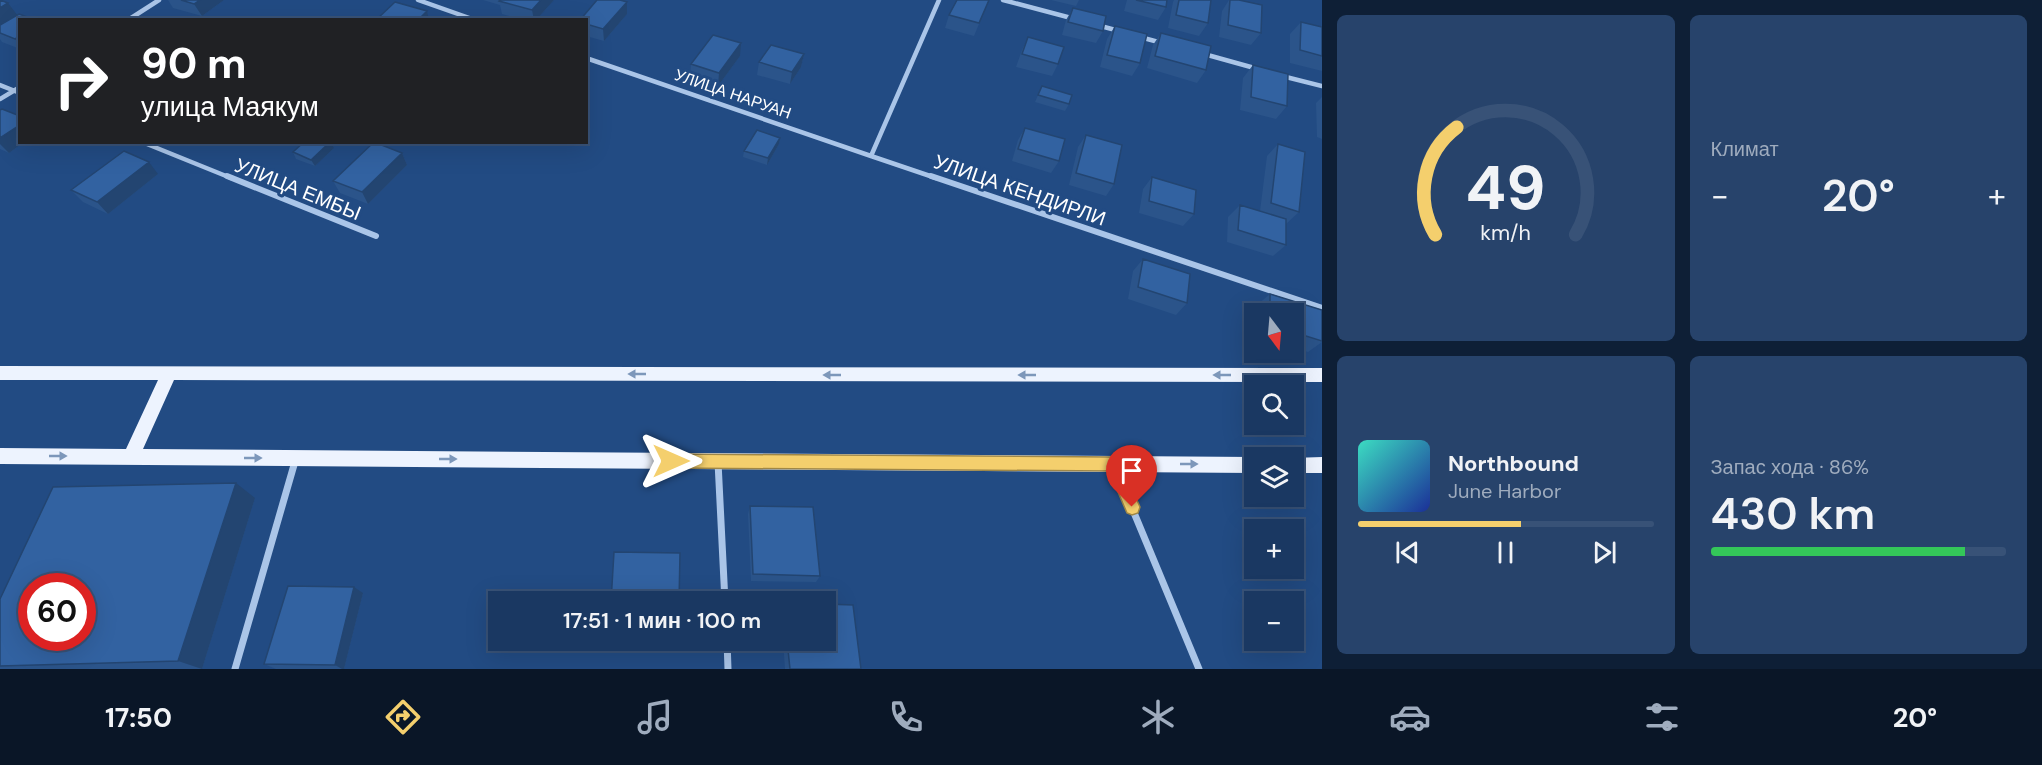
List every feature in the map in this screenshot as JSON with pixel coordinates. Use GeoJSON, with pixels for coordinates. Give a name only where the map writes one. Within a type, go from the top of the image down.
{"type":"FeatureCollection","features":[{"type":"Feature","properties":{"kind":"main road"},"geometry":{"type":"LineString","coordinates":[[0,373],[1322,375]]}},
{"type":"Feature","properties":{"kind":"main road"},"geometry":{"type":"LineString","coordinates":[[132,457],[169,374]]}},
{"type":"Feature","properties":{"kind":"main road"},"geometry":{"type":"LineString","coordinates":[[0,456],[1244,465]]}},
{"type":"Feature","properties":{"kind":"main road"},"geometry":{"type":"LineString","coordinates":[[1304,465],[1322,465]]}},
{"type":"Feature","properties":{"kind":"street"},"geometry":{"type":"LineString","coordinates":[[131,18],[159,0]]}},
{"type":"Feature","properties":{"kind":"street"},"geometry":{"type":"LineString","coordinates":[[418,0],[469,18]]}},
{"type":"Feature","properties":{"kind":"street"},"geometry":{"type":"LineString","coordinates":[[871,156],[939,0]]}},
{"type":"Feature","properties":{"kind":"street"},"geometry":{"type":"LineString","coordinates":[[1004,0],[1083,22]]}},
{"type":"Feature","properties":{"kind":"street"},"geometry":{"type":"LineString","coordinates":[[1094,25],[1174,46]]}},
{"type":"Feature","properties":{"kind":"street"},"geometry":{"type":"LineString","coordinates":[[1197,52],[1265,71]]}},
{"type":"Feature","properties":{"kind":"street","name":"УЛИЦА НАРУАН"},"geometry":{"type":"LineString","coordinates":[[588,59],[871,156]]}},
{"type":"Feature","properties":{"kind":"street"},"geometry":{"type":"LineString","coordinates":[[1276,74],[1322,86]]}},
{"type":"Feature","properties":{"kind":"street"},"geometry":{"type":"LineString","coordinates":[[0,85],[18,92]]}},
{"type":"Feature","properties":{"kind":"street"},"geometry":{"type":"LineString","coordinates":[[0,99],[18,88]]}},
{"type":"Feature","properties":{"kind":"street","name":"УЛИЦА ЕМБЫ"},"geometry":{"type":"LineString","coordinates":[[147,144],[376,236]]}},
{"type":"Feature","properties":{"kind":"street","name":"УЛИЦА КЕНДИРЛИ"},"geometry":{"type":"LineString","coordinates":[[871,156],[1322,308]]}},
{"type":"Feature","properties":{"kind":"street"},"geometry":{"type":"LineString","coordinates":[[235,669],[296,458]]}},
{"type":"Feature","properties":{"kind":"street"},"geometry":{"type":"LineString","coordinates":[[718,461],[724,591]]}},
{"type":"Feature","properties":{"kind":"street"},"geometry":{"type":"LineString","coordinates":[[1114,464],[1198,669]]}},
{"type":"Feature","properties":{"kind":"street"},"geometry":{"type":"LineString","coordinates":[[727,651],[728,669]]}},
{"type":"Feature","properties":{"kind":"building"},"geometry":{"type":"Polygon","coordinates":[[[0,0],[8,3],[0,8],[0,0]]]}},
{"type":"Feature","properties":{"kind":"building"},"geometry":{"type":"Polygon","coordinates":[[[181,0],[200,0],[194,4],[181,0]]]}},
{"type":"Feature","properties":{"kind":"building"},"geometry":{"type":"Polygon","coordinates":[[[500,0],[541,0],[532,10],[500,0]]]}},
{"type":"Feature","properties":{"kind":"building"},"geometry":{"type":"Polygon","coordinates":[[[597,0],[627,2],[603,29],[588,25],[588,18],[582,18],[597,0]]]}},
{"type":"Feature","properties":{"kind":"building"},"geometry":{"type":"Polygon","coordinates":[[[957,0],[989,0],[979,23],[949,15],[957,0]]]}},
{"type":"Feature","properties":{"kind":"building"},"geometry":{"type":"Polygon","coordinates":[[[1136,0],[1167,0],[1166,7],[1136,0]]]}},
{"type":"Feature","properties":{"kind":"building"},"geometry":{"type":"Polygon","coordinates":[[[1179,0],[1211,0],[1208,23],[1176,15],[1179,0]]]}},
{"type":"Feature","properties":{"kind":"building"},"geometry":{"type":"Polygon","coordinates":[[[1230,0],[1262,5],[1261,33],[1228,25],[1230,0]]]}},
{"type":"Feature","properties":{"kind":"building"},"geometry":{"type":"Polygon","coordinates":[[[395,2],[427,11],[420,18],[378,18],[395,2]]]}},
{"type":"Feature","properties":{"kind":"building"},"geometry":{"type":"Polygon","coordinates":[[[1073,8],[1106,16],[1103,31],[1068,22],[1073,8]]]}},
{"type":"Feature","properties":{"kind":"building"},"geometry":{"type":"Polygon","coordinates":[[[19,14],[30,18],[18,18],[18,37],[15,39],[0,33],[0,25],[19,14]]]}},
{"type":"Feature","properties":{"kind":"building"},"geometry":{"type":"Polygon","coordinates":[[[1301,22],[1322,27],[1322,56],[1300,50],[1301,22]]]}},
{"type":"Feature","properties":{"kind":"building"},"geometry":{"type":"Polygon","coordinates":[[[1115,26],[1147,34],[1140,63],[1107,55],[1115,26]]]}},
{"type":"Feature","properties":{"kind":"building"},"geometry":{"type":"Polygon","coordinates":[[[1161,33],[1211,46],[1206,70],[1155,56],[1161,33]]]}},
{"type":"Feature","properties":{"kind":"building"},"geometry":{"type":"Polygon","coordinates":[[[713,35],[741,43],[719,73],[691,64],[713,35]]]}},
{"type":"Feature","properties":{"kind":"building"},"geometry":{"type":"Polygon","coordinates":[[[1028,37],[1064,47],[1058,64],[1022,54],[1028,37]]]}},
{"type":"Feature","properties":{"kind":"building"},"geometry":{"type":"Polygon","coordinates":[[[771,45],[804,54],[792,72],[759,62],[771,45]]]}},
{"type":"Feature","properties":{"kind":"building"},"geometry":{"type":"Polygon","coordinates":[[[1253,65],[1288,74],[1287,106],[1251,97],[1253,65]]]}},
{"type":"Feature","properties":{"kind":"building"},"geometry":{"type":"Polygon","coordinates":[[[1042,86],[1072,95],[1069,104],[1038,95],[1042,86]]]}},
{"type":"Feature","properties":{"kind":"building"},"geometry":{"type":"Polygon","coordinates":[[[0,110],[18,115],[18,126],[0,138],[0,110]]]}},
{"type":"Feature","properties":{"kind":"building"},"geometry":{"type":"Polygon","coordinates":[[[1025,128],[1065,139],[1059,161],[1018,149],[1025,128]]]}},
{"type":"Feature","properties":{"kind":"building"},"geometry":{"type":"Polygon","coordinates":[[[757,130],[780,138],[768,158],[744,151],[757,130]]]}},
{"type":"Feature","properties":{"kind":"building"},"geometry":{"type":"Polygon","coordinates":[[[1086,135],[1122,145],[1114,184],[1076,173],[1086,135]]]}},
{"type":"Feature","properties":{"kind":"building"},"geometry":{"type":"Polygon","coordinates":[[[302,144],[328,144],[311,160],[293,152],[302,144]]]}},
{"type":"Feature","properties":{"kind":"building"},"geometry":{"type":"Polygon","coordinates":[[[372,144],[379,144],[402,153],[362,192],[333,181],[372,144]]]}},
{"type":"Feature","properties":{"kind":"building"},"geometry":{"type":"Polygon","coordinates":[[[1278,144],[1305,152],[1299,212],[1271,203],[1278,144]]]}},
{"type":"Feature","properties":{"kind":"building"},"geometry":{"type":"Polygon","coordinates":[[[124,151],[149,162],[97,202],[71,190],[124,151]]]}},
{"type":"Feature","properties":{"kind":"building"},"geometry":{"type":"Polygon","coordinates":[[[1152,177],[1196,190],[1194,214],[1149,201],[1152,177]]]}},
{"type":"Feature","properties":{"kind":"building"},"geometry":{"type":"Polygon","coordinates":[[[1240,205],[1286,219],[1286,245],[1238,230],[1240,205]]]}},
{"type":"Feature","properties":{"kind":"building"},"geometry":{"type":"Polygon","coordinates":[[[1143,259],[1190,274],[1187,303],[1138,287],[1143,259]]]}},
{"type":"Feature","properties":{"kind":"building"},"geometry":{"type":"Polygon","coordinates":[[[1270,294],[1299,303],[1270,303],[1270,294]]]}},
{"type":"Feature","properties":{"kind":"building"},"geometry":{"type":"Polygon","coordinates":[[[1304,304],[1322,310],[1322,341],[1304,335],[1304,304]]]}},
{"type":"Feature","properties":{"kind":"building"},"geometry":{"type":"Polygon","coordinates":[[[236,483],[178,661],[0,666],[0,599],[53,487],[236,483]]]}},
{"type":"Feature","properties":{"kind":"building"},"geometry":{"type":"Polygon","coordinates":[[[750,506],[813,507],[820,576],[753,574],[750,506]]]}},
{"type":"Feature","properties":{"kind":"building"},"geometry":{"type":"Polygon","coordinates":[[[614,552],[680,553],[679,591],[612,591],[614,552]]]}},
{"type":"Feature","properties":{"kind":"building"},"geometry":{"type":"Polygon","coordinates":[[[288,586],[354,587],[335,665],[264,664],[288,586]]]}},
{"type":"Feature","properties":{"kind":"building"},"geometry":{"type":"Polygon","coordinates":[[[836,604],[853,605],[861,669],[790,669],[788,651],[836,651],[836,604]]]}},
{"type":"Feature","properties":{"kind":"route"},"geometry":{"type":"LineString","coordinates":[[671,461],[1114,464],[1132,507]]}}]}
